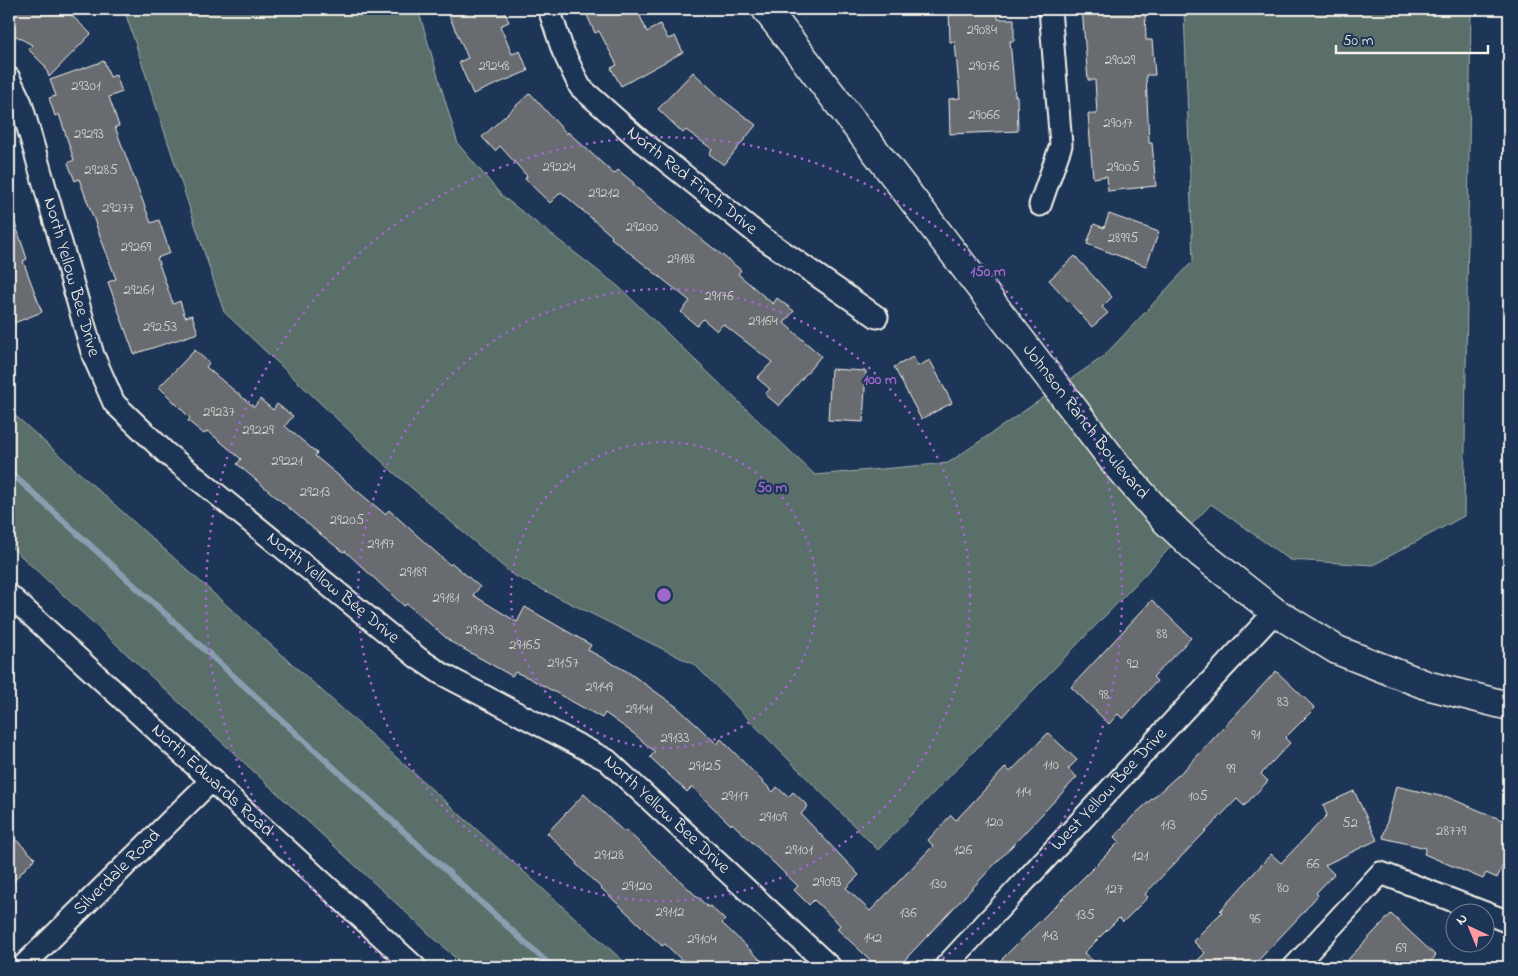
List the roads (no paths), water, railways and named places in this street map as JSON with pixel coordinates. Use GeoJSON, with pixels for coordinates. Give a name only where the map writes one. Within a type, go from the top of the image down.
{"type":"FeatureCollection","features":[{"type":"Feature","properties":{"kind":"street","name":"North Red Finch Drive"},"geometry":{"type":"LineString","coordinates":[[549,9],[563,51],[580,87],[640,140],[760,236],[877,317]]}},
{"type":"Feature","properties":{"kind":"street","name":"Johnson Ranch Boulevard"},"geometry":{"type":"LineString","coordinates":[[766,9],[1119,468],[1166,521],[1200,553],[1275,612],[1346,653],[1426,685],[1509,706]]}},
{"type":"Feature","properties":{"kind":"street"},"geometry":{"type":"LineString","coordinates":[[1040,205],[1061,145],[1050,9]]}},
{"type":"Feature","properties":{"kind":"street","name":"North Yellow Bee Drive"},"geometry":{"type":"LineString","coordinates":[[9,78],[20,103],[93,355],[114,403],[166,453],[418,658],[442,674],[607,760],[830,967]]}},
{"type":"Feature","properties":{"kind":"street","name":"North Edwards Road"},"geometry":{"type":"LineString","coordinates":[[9,594],[213,779],[415,967]]}},
{"type":"Feature","properties":{"kind":"street","name":"West Yellow Bee Drive"},"geometry":{"type":"LineString","coordinates":[[945,967],[1275,612]]}},
{"type":"Feature","properties":{"kind":"street","name":"Silverdale Road"},"geometry":{"type":"LineString","coordinates":[[22,967],[213,779]]}},
{"type":"Feature","properties":{"kind":"street"},"geometry":{"type":"LineString","coordinates":[[1294,967],[1381,873],[1509,922]]}},
{"type":"Feature","properties":{"kind":"waterway"},"geometry":{"type":"LineString","coordinates":[[9,471],[552,967]]}}]}
